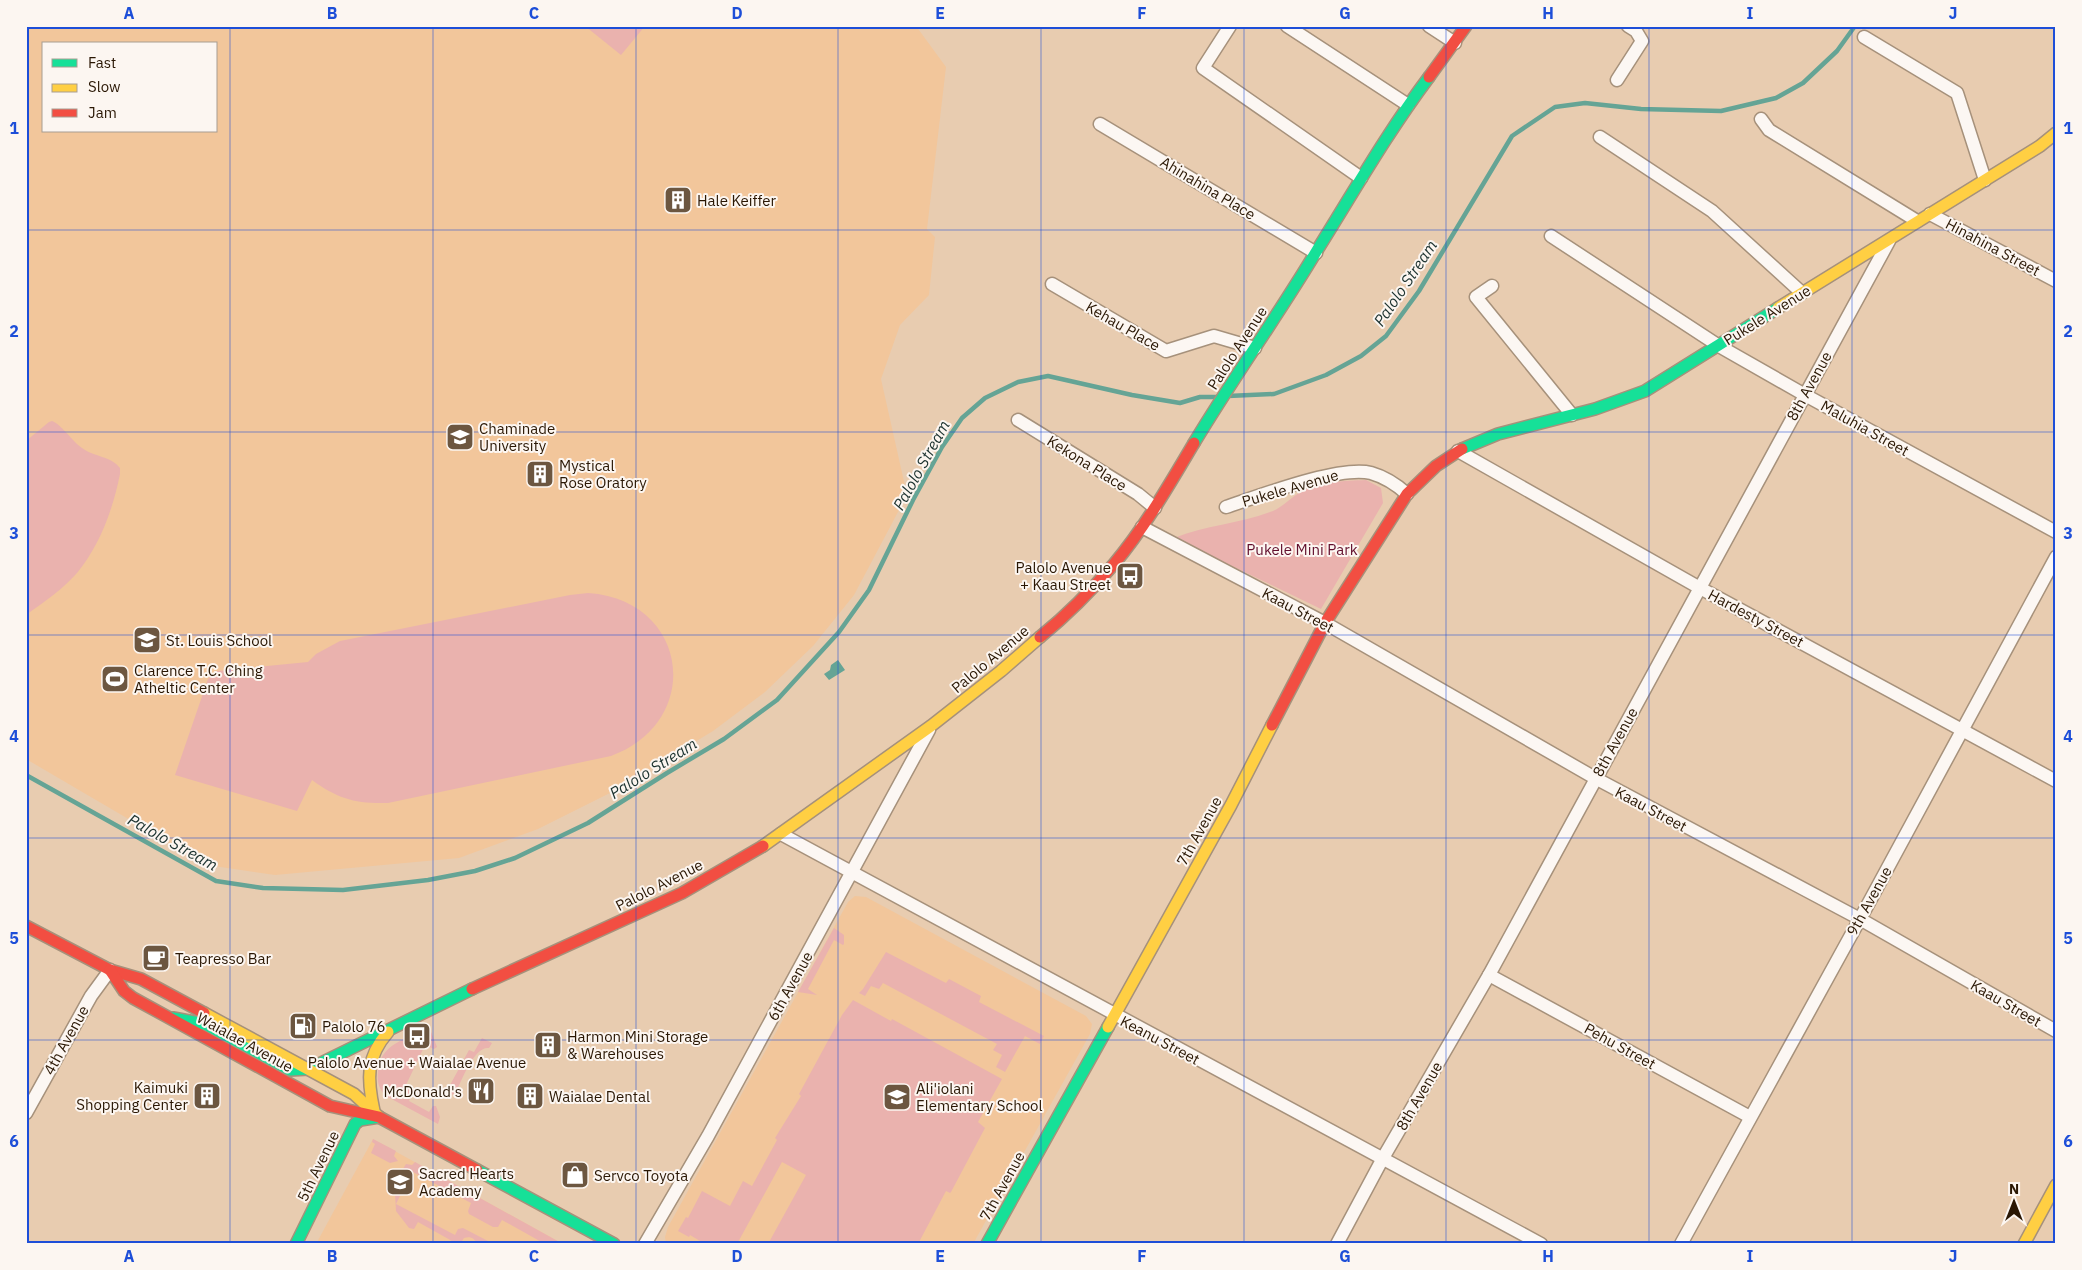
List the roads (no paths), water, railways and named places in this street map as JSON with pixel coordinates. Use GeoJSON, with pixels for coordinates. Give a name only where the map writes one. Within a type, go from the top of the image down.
{"type":"FeatureCollection","features":[{"type":"Feature","properties":{"kind":"street"},"geometry":{"type":"LineString","coordinates":[[1230,26],[1203,68],[1361,178]]}},
{"type":"Feature","properties":{"kind":"street"},"geometry":{"type":"LineString","coordinates":[[1287,26],[1408,106]]}},
{"type":"Feature","properties":{"kind":"street"},"geometry":{"type":"LineString","coordinates":[[1429,26],[1455,43]]}},
{"type":"Feature","properties":{"kind":"street","name":"Palolo Avenue"},"geometry":{"type":"LineString","coordinates":[[309,1068],[396,1025],[682,893],[781,834],[931,726],[1001,671],[1073,609],[1114,564],[1155,508],[1206,423],[1316,253],[1361,178],[1408,106],[1466,26]]}},
{"type":"Feature","properties":{"kind":"street"},"geometry":{"type":"LineString","coordinates":[[1617,80],[1642,41],[1636,31],[1628,26]]}},
{"type":"Feature","properties":{"kind":"street"},"geometry":{"type":"LineString","coordinates":[[1864,38],[1957,93],[1985,180]]}},
{"type":"Feature","properties":{"kind":"street"},"geometry":{"type":"LineString","coordinates":[[1761,119],[1769,130],[1918,221]]}},
{"type":"Feature","properties":{"kind":"street","name":"Ahinahina Place"},"geometry":{"type":"LineString","coordinates":[[1100,124],[1316,253]]}},
{"type":"Feature","properties":{"kind":"street","name":"Pukele Avenue"},"geometry":{"type":"LineString","coordinates":[[1458,451],[1504,433],[1620,401],[1645,391],[2040,146],[2056,133]]}},
{"type":"Feature","properties":{"kind":"street"},"geometry":{"type":"LineString","coordinates":[[1600,137],[1712,211],[1802,293]]}},
{"type":"Feature","properties":{"kind":"street","name":"Hinahina Street"},"geometry":{"type":"LineString","coordinates":[[1930,214],[2056,281]]}},
{"type":"Feature","properties":{"kind":"street","name":"Maluhia Street"},"geometry":{"type":"LineString","coordinates":[[1551,236],[1720,346],[1804,395],[2056,532]]}},
{"type":"Feature","properties":{"kind":"street","name":"8th Avenue"},"geometry":{"type":"LineString","coordinates":[[1337,1244],[1383,1158],[1489,975],[1890,238]]}},
{"type":"Feature","properties":{"kind":"street","name":"Kehau Place"},"geometry":{"type":"LineString","coordinates":[[1052,284],[1166,351],[1214,336],[1255,348]]}},
{"type":"Feature","properties":{"kind":"street"},"geometry":{"type":"LineString","coordinates":[[1492,286],[1476,297],[1572,415]]}},
{"type":"Feature","properties":{"kind":"street","name":"Kekona Place"},"geometry":{"type":"LineString","coordinates":[[1018,420],[1138,494],[1155,508]]}},
{"type":"Feature","properties":{"kind":"street","name":"Hardesty Street"},"geometry":{"type":"LineString","coordinates":[[1458,451],[1700,588],[2056,781]]}},
{"type":"Feature","properties":{"kind":"street","name":"7th Avenue"},"geometry":{"type":"LineString","coordinates":[[988,1244],[1113,1015],[1231,805],[1325,623],[1407,494],[1438,464],[1458,451]]}},
{"type":"Feature","properties":{"kind":"street","name":"Pukele Avenue"},"geometry":{"type":"LineString","coordinates":[[1226,507],[1324,477],[1356,472],[1370,473],[1384,478],[1407,494]]}},
{"type":"Feature","properties":{"kind":"street","name":"Kaau Street"},"geometry":{"type":"LineString","coordinates":[[1142,527],[1325,623],[1595,778],[1860,919],[2056,1031]]}},
{"type":"Feature","properties":{"kind":"street","name":"9th Avenue"},"geometry":{"type":"LineString","coordinates":[[1681,1244],[2056,557]]}},
{"type":"Feature","properties":{"kind":"street","name":"6th Avenue"},"geometry":{"type":"LineString","coordinates":[[645,1244],[708,1136],[931,726]]}},
{"type":"Feature","properties":{"kind":"street","name":"Keanu Street"},"geometry":{"type":"LineString","coordinates":[[781,834],[1113,1015],[1541,1244]]}},
{"type":"Feature","properties":{"kind":"street","name":"Waialae Avenue"},"geometry":{"type":"LineString","coordinates":[[26,926],[110,970],[141,979],[309,1068],[354,1094],[377,1114],[614,1244]]}},
{"type":"Feature","properties":{"kind":"street","name":"Waialae Avenue"},"geometry":{"type":"LineString","coordinates":[[110,970],[128,995],[330,1106],[377,1114]]}},
{"type":"Feature","properties":{"kind":"street","name":"4th Avenue"},"geometry":{"type":"LineString","coordinates":[[26,1113],[91,996],[110,970]]}},
{"type":"Feature","properties":{"kind":"street","name":"Pehu Street"},"geometry":{"type":"LineString","coordinates":[[1489,975],[1750,1117]]}},
{"type":"Feature","properties":{"kind":"street"},"geometry":{"type":"LineString","coordinates":[[166,1016],[205,1024],[290,1070],[298,1071],[309,1068]]}},
{"type":"Feature","properties":{"kind":"street"},"geometry":{"type":"LineString","coordinates":[[377,1114],[368,1076],[369,1063],[376,1046],[396,1025]]}},
{"type":"Feature","properties":{"kind":"street","name":"5th Avenue"},"geometry":{"type":"LineString","coordinates":[[296,1244],[355,1124],[360,1120],[377,1114]]}},
{"type":"Feature","properties":{"kind":"street"},"geometry":{"type":"LineString","coordinates":[[2024,1244],[2056,1185]]}},
{"type":"Feature","properties":{"kind":"water"},"geometry":{"type":"Polygon","coordinates":[[[838,660],[845,670],[829,680],[824,674],[838,660]]]}},
{"type":"Feature","properties":{"kind":"waterway","name":"Palolo Stream"},"geometry":{"type":"LineString","coordinates":[[1228,396],[1274,394],[1326,375],[1361,356],[1386,336],[1419,291],[1512,136],[1555,107],[1585,103],[1641,109],[1721,111],[1776,98],[1803,83],[1837,51],[1855,26]]}},
{"type":"Feature","properties":{"kind":"waterway","name":"Palolo Stream"},"geometry":{"type":"LineString","coordinates":[[26,775],[216,881],[263,888],[343,890],[428,880],[475,871],[515,858],[588,823],[724,739],[777,700],[839,632],[869,590],[913,500],[942,447],[962,418],[985,398],[1018,382],[1048,376],[1132,395],[1180,403],[1200,397],[1218,397]]}},
{"type":"Feature","properties":{"kind":"place","name":"Hale Keiffer"},"geometry":{"type":"Point","coordinates":[678,200]}},
{"type":"Feature","properties":{"kind":"place","name":"Chaminade University"},"geometry":{"type":"Point","coordinates":[460,437]}},
{"type":"Feature","properties":{"kind":"place","name":"Mystical Rose Oratory"},"geometry":{"type":"Point","coordinates":[540,474]}},
{"type":"Feature","properties":{"kind":"place","name":"Palolo Avenue + Kaau Street"},"geometry":{"type":"Point","coordinates":[1130,576]}},
{"type":"Feature","properties":{"kind":"place","name":"St. Louis School"},"geometry":{"type":"Point","coordinates":[147,640]}},
{"type":"Feature","properties":{"kind":"place","name":"Clarence T.C. Ching Atheltic Center"},"geometry":{"type":"Point","coordinates":[115,679]}},
{"type":"Feature","properties":{"kind":"place","name":"Teapresso Bar"},"geometry":{"type":"Point","coordinates":[156,958]}},
{"type":"Feature","properties":{"kind":"place","name":"Palolo 76"},"geometry":{"type":"Point","coordinates":[303,1026]}},
{"type":"Feature","properties":{"kind":"place","name":"Palolo Avenue + Waialae Avenue"},"geometry":{"type":"Point","coordinates":[417,1036]}},
{"type":"Feature","properties":{"kind":"place","name":"Harmon Mini Storage & Warehouses"},"geometry":{"type":"Point","coordinates":[548,1045]}},
{"type":"Feature","properties":{"kind":"place","name":"McDonald's"},"geometry":{"type":"Point","coordinates":[481,1091]}},
{"type":"Feature","properties":{"kind":"place","name":"Kaimuki Shopping Center"},"geometry":{"type":"Point","coordinates":[207,1096]}},
{"type":"Feature","properties":{"kind":"place","name":"Waialae Dental"},"geometry":{"type":"Point","coordinates":[530,1096]}},
{"type":"Feature","properties":{"kind":"place","name":"Ali'iolani Elementary School"},"geometry":{"type":"Point","coordinates":[897,1097]}},
{"type":"Feature","properties":{"kind":"place","name":"Servco Toyota"},"geometry":{"type":"Point","coordinates":[575,1175]}},
{"type":"Feature","properties":{"kind":"place","name":"Sacred Hearts Academy"},"geometry":{"type":"Point","coordinates":[400,1182]}},
{"type":"Feature","properties":{"kind":"park label","name":"Pukele Mini Park"},"geometry":{"type":"Point","coordinates":[1302,549]}}]}
